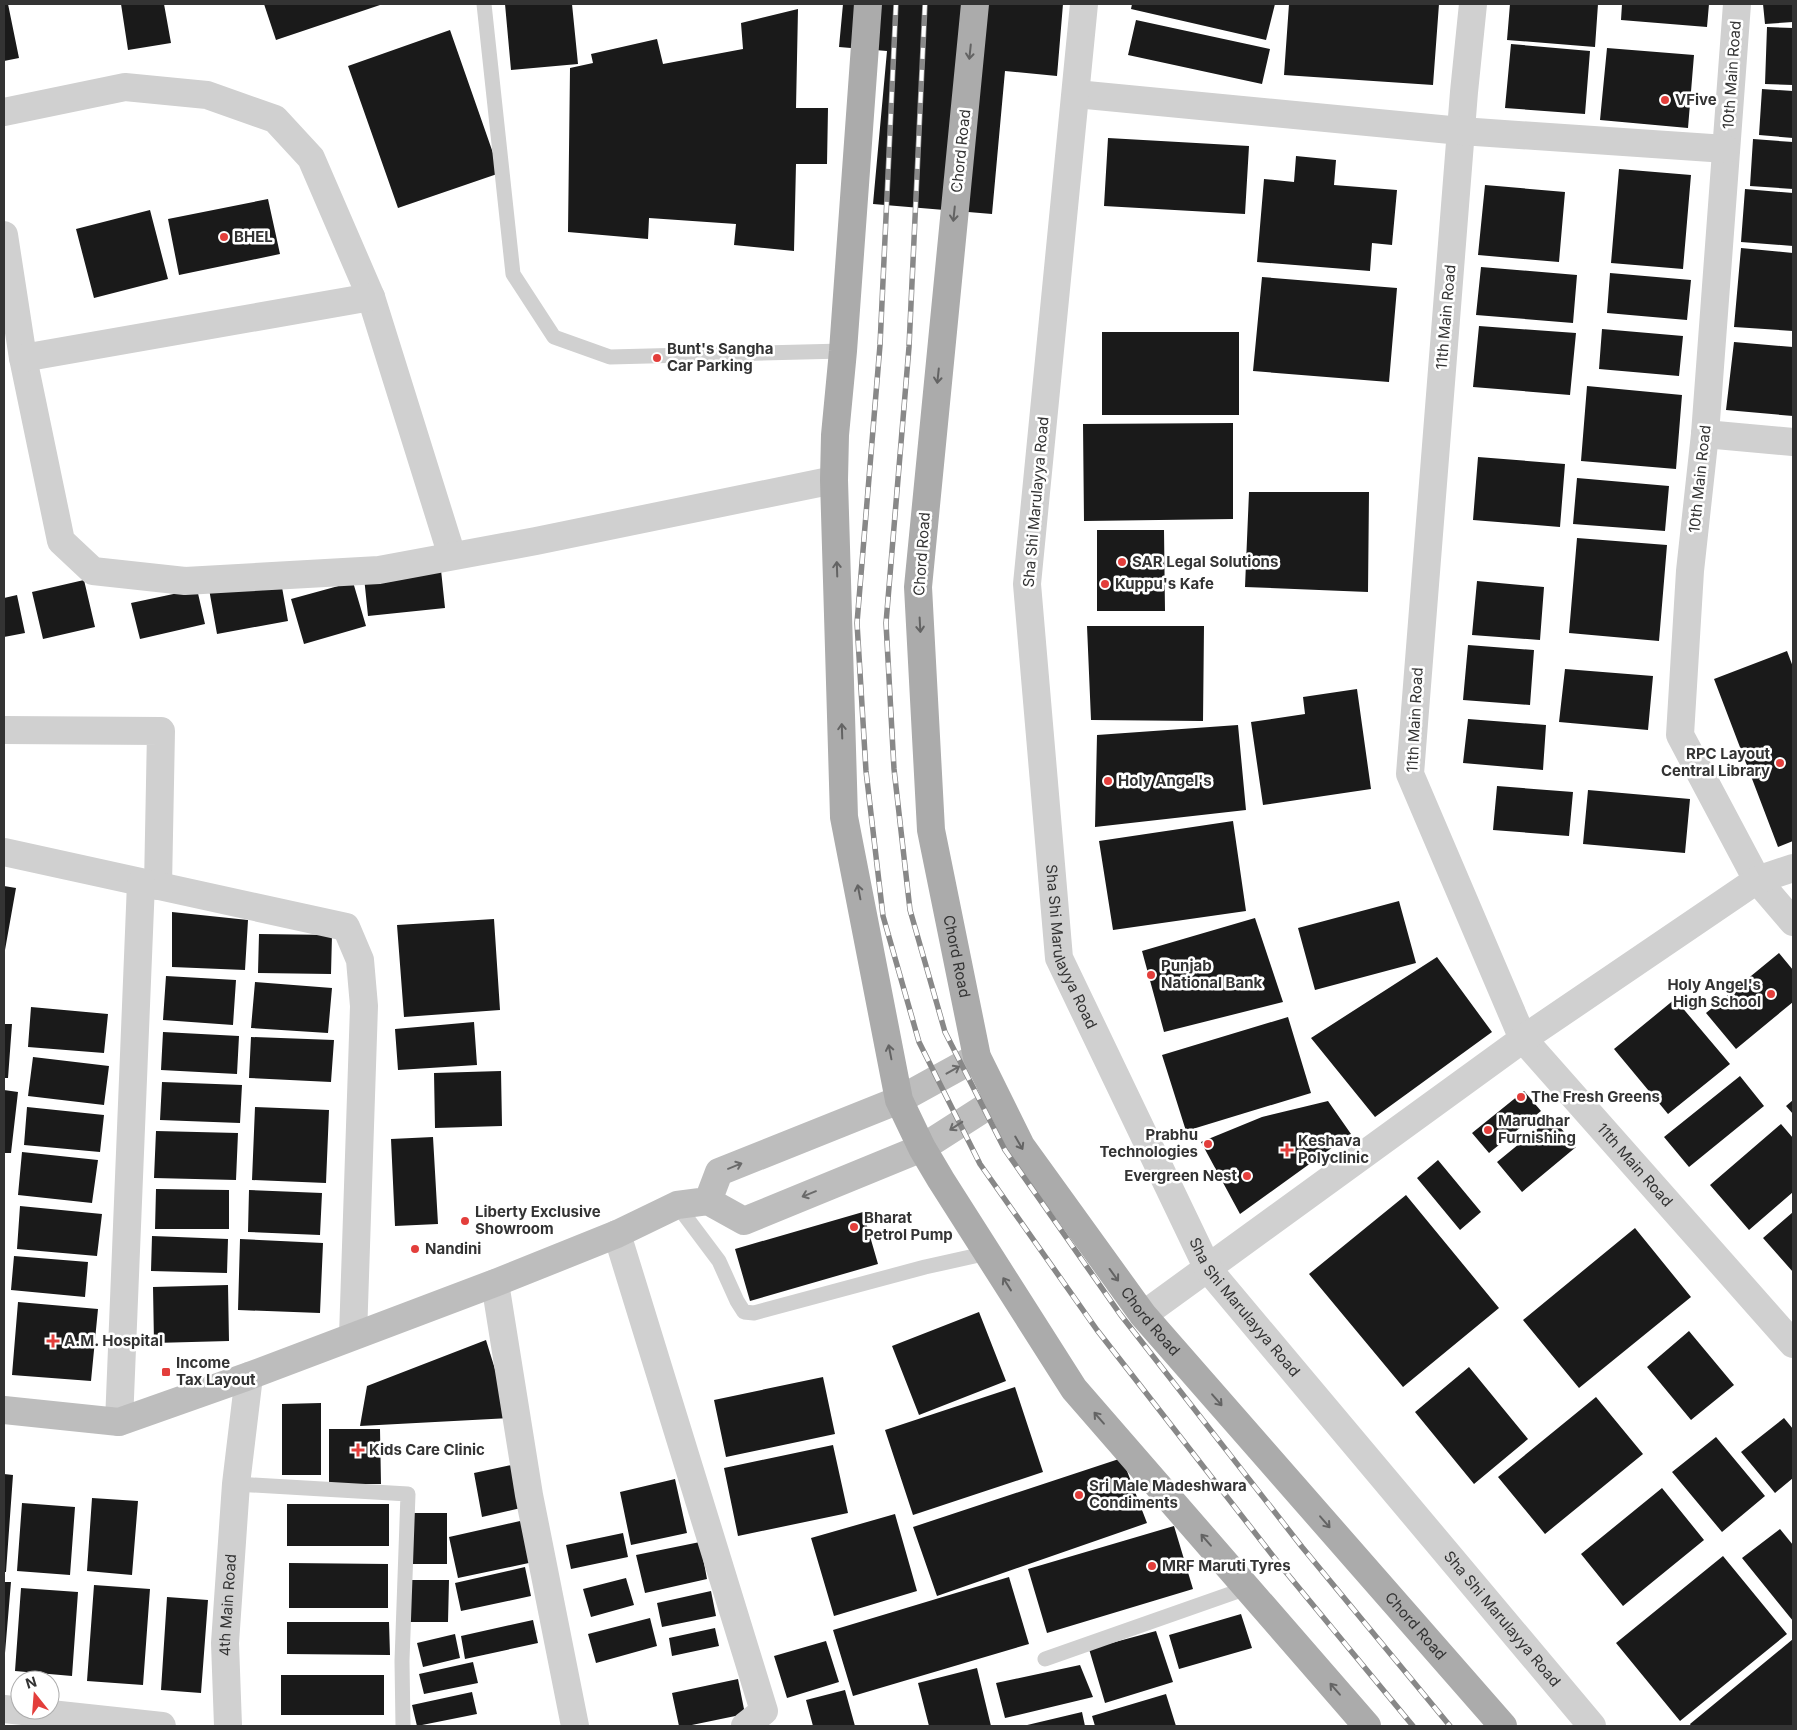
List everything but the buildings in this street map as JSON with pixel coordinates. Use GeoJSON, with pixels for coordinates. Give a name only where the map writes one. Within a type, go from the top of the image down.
{"type":"FeatureCollection","features":[{"type":"Feature","properties":{"kind":"main road"},"geometry":{"type":"LineString","coordinates":[[868,4],[843,351],[835,435],[834,480],[844,817],[899,1100],[922,1148],[1074,1390],[1367,1726]]}},
{"type":"Feature","properties":{"kind":"main road","name":"Chord Road"},"geometry":{"type":"LineString","coordinates":[[975,4],[918,587],[931,830],[977,1057],[1020,1146],[1143,1315],[1503,1726]]}},
{"type":"Feature","properties":{"kind":"main road"},"geometry":{"type":"LineString","coordinates":[[708,1201],[719,1172],[899,1100],[977,1057]]}},
{"type":"Feature","properties":{"kind":"main road"},"geometry":{"type":"LineString","coordinates":[[4,1410],[119,1422],[249,1376],[495,1284],[617,1234],[677,1205],[708,1201],[744,1221],[922,1148],[997,1100]]}},
{"type":"Feature","properties":{"kind":"street","name":"Sha Shi Marulayya Road"},"geometry":{"type":"LineString","coordinates":[[1084,4],[1027,584],[1059,958],[1208,1268],[1592,1726]]}},
{"type":"Feature","properties":{"kind":"street","name":"11th Main Road"},"geometry":{"type":"LineString","coordinates":[[1473,4],[1461,131],[1410,774],[1523,1038],[1793,1344]]}},
{"type":"Feature","properties":{"kind":"street","name":"10th Main Road"},"geometry":{"type":"LineString","coordinates":[[1737,4],[1705,434],[1690,571],[1680,735],[1757,880],[1793,922]]}},
{"type":"Feature","properties":{"kind":"street"},"geometry":{"type":"LineString","coordinates":[[4,112],[125,87],[207,95],[275,120],[311,158],[370,297],[452,556]]}},
{"type":"Feature","properties":{"kind":"street"},"geometry":{"type":"LineString","coordinates":[[1076,94],[1461,131],[1726,149]]}},
{"type":"Feature","properties":{"kind":"street"},"geometry":{"type":"LineString","coordinates":[[4,235],[23,358],[62,541],[93,571],[185,581],[379,570],[834,480]]}},
{"type":"Feature","properties":{"kind":"street"},"geometry":{"type":"LineString","coordinates":[[23,358],[370,297]]}},
{"type":"Feature","properties":{"kind":"street"},"geometry":{"type":"LineString","coordinates":[[1705,434],[1793,442]]}},
{"type":"Feature","properties":{"kind":"street"},"geometry":{"type":"LineString","coordinates":[[4,730],[161,731],[149,885],[119,1422]]}},
{"type":"Feature","properties":{"kind":"street"},"geometry":{"type":"LineString","coordinates":[[4,852],[346,927],[360,960],[364,1006],[353,1336]]}},
{"type":"Feature","properties":{"kind":"street"},"geometry":{"type":"LineString","coordinates":[[1143,1315],[1523,1038],[1757,880],[1793,868]]}},
{"type":"Feature","properties":{"kind":"street"},"geometry":{"type":"LineString","coordinates":[[617,1234],[764,1711],[746,1726]]}},
{"type":"Feature","properties":{"kind":"street"},"geometry":{"type":"LineString","coordinates":[[495,1284],[529,1495],[575,1726]]}},
{"type":"Feature","properties":{"kind":"street","name":"4th Main Road"},"geometry":{"type":"LineString","coordinates":[[228,1726],[225,1642],[236,1484],[249,1376]]}},
{"type":"Feature","properties":{"kind":"street"},"geometry":{"type":"LineString","coordinates":[[4,1709],[162,1726]]}},
{"type":"Feature","properties":{"kind":"lane"},"geometry":{"type":"LineString","coordinates":[[484,4],[513,274],[554,337],[610,358],[843,351]]}},
{"type":"Feature","properties":{"kind":"lane"},"geometry":{"type":"LineString","coordinates":[[677,1205],[719,1261],[744,1312],[754,1313],[926,1266],[988,1253]]}},
{"type":"Feature","properties":{"kind":"lane"},"geometry":{"type":"LineString","coordinates":[[236,1484],[408,1494],[402,1661],[403,1726]]}},
{"type":"Feature","properties":{"kind":"lane"},"geometry":{"type":"LineString","coordinates":[[1045,1659],[1247,1588]]}},
{"type":"Feature","properties":{"kind":"railway"},"geometry":{"type":"LineString","coordinates":[[896,4],[880,345],[857,623],[866,771],[883,916],[919,1042],[980,1164],[1097,1330],[1280,1565],[1413,1726]]}},
{"type":"Feature","properties":{"kind":"railway"},"geometry":{"type":"LineString","coordinates":[[925,4],[909,347],[886,623],[894,769],[910,910],[945,1032],[1005,1150],[1120,1314],[1302,1547],[1450,1726]]}},
{"type":"Feature","properties":{"kind":"place","name":"VFive"},"geometry":{"type":"Point","coordinates":[1665,100]}},
{"type":"Feature","properties":{"kind":"place","name":"BHEL"},"geometry":{"type":"Point","coordinates":[224,237]}},
{"type":"Feature","properties":{"kind":"place","name":"Bunt's Sangha Car Parking"},"geometry":{"type":"Point","coordinates":[657,358]}},
{"type":"Feature","properties":{"kind":"place","name":"SAR Legal Solutions"},"geometry":{"type":"Point","coordinates":[1122,562]}},
{"type":"Feature","properties":{"kind":"place","name":"Kuppu's Kafe"},"geometry":{"type":"Point","coordinates":[1105,584]}},
{"type":"Feature","properties":{"kind":"place","name":"RPC Layout Central Library"},"geometry":{"type":"Point","coordinates":[1780,763]}},
{"type":"Feature","properties":{"kind":"place","name":"Holy Angel's"},"geometry":{"type":"Point","coordinates":[1108,781]}},
{"type":"Feature","properties":{"kind":"place","name":"Punjab National Bank"},"geometry":{"type":"Point","coordinates":[1151,975]}},
{"type":"Feature","properties":{"kind":"place","name":"Holy Angel's High School"},"geometry":{"type":"Point","coordinates":[1771,994]}},
{"type":"Feature","properties":{"kind":"place","name":"The Fresh Greens"},"geometry":{"type":"Point","coordinates":[1521,1097]}},
{"type":"Feature","properties":{"kind":"place","name":"Marudhar Furnishing"},"geometry":{"type":"Point","coordinates":[1488,1130]}},
{"type":"Feature","properties":{"kind":"place","name":"Prabhu Technologies"},"geometry":{"type":"Point","coordinates":[1208,1144]}},
{"type":"Feature","properties":{"kind":"place","name":"Keshava Polyclinic"},"geometry":{"type":"Point","coordinates":[1287,1150]}},
{"type":"Feature","properties":{"kind":"place","name":"Evergreen Nest"},"geometry":{"type":"Point","coordinates":[1247,1176]}},
{"type":"Feature","properties":{"kind":"place","name":"Liberty Exclusive Showroom"},"geometry":{"type":"Point","coordinates":[465,1221]}},
{"type":"Feature","properties":{"kind":"place","name":"Bharat Petrol Pump"},"geometry":{"type":"Point","coordinates":[854,1227]}},
{"type":"Feature","properties":{"kind":"place","name":"Nandini"},"geometry":{"type":"Point","coordinates":[415,1249]}},
{"type":"Feature","properties":{"kind":"place","name":"A.M. Hospital"},"geometry":{"type":"Point","coordinates":[53,1341]}},
{"type":"Feature","properties":{"kind":"place","name":"Income Tax Layout"},"geometry":{"type":"Point","coordinates":[166,1372]}},
{"type":"Feature","properties":{"kind":"place","name":"Kids Care Clinic"},"geometry":{"type":"Point","coordinates":[358,1450]}},
{"type":"Feature","properties":{"kind":"place","name":"Sri Male Madeshwara Condiments"},"geometry":{"type":"Point","coordinates":[1079,1495]}},
{"type":"Feature","properties":{"kind":"place","name":"MRF Maruti Tyres"},"geometry":{"type":"Point","coordinates":[1152,1566]}}]}
